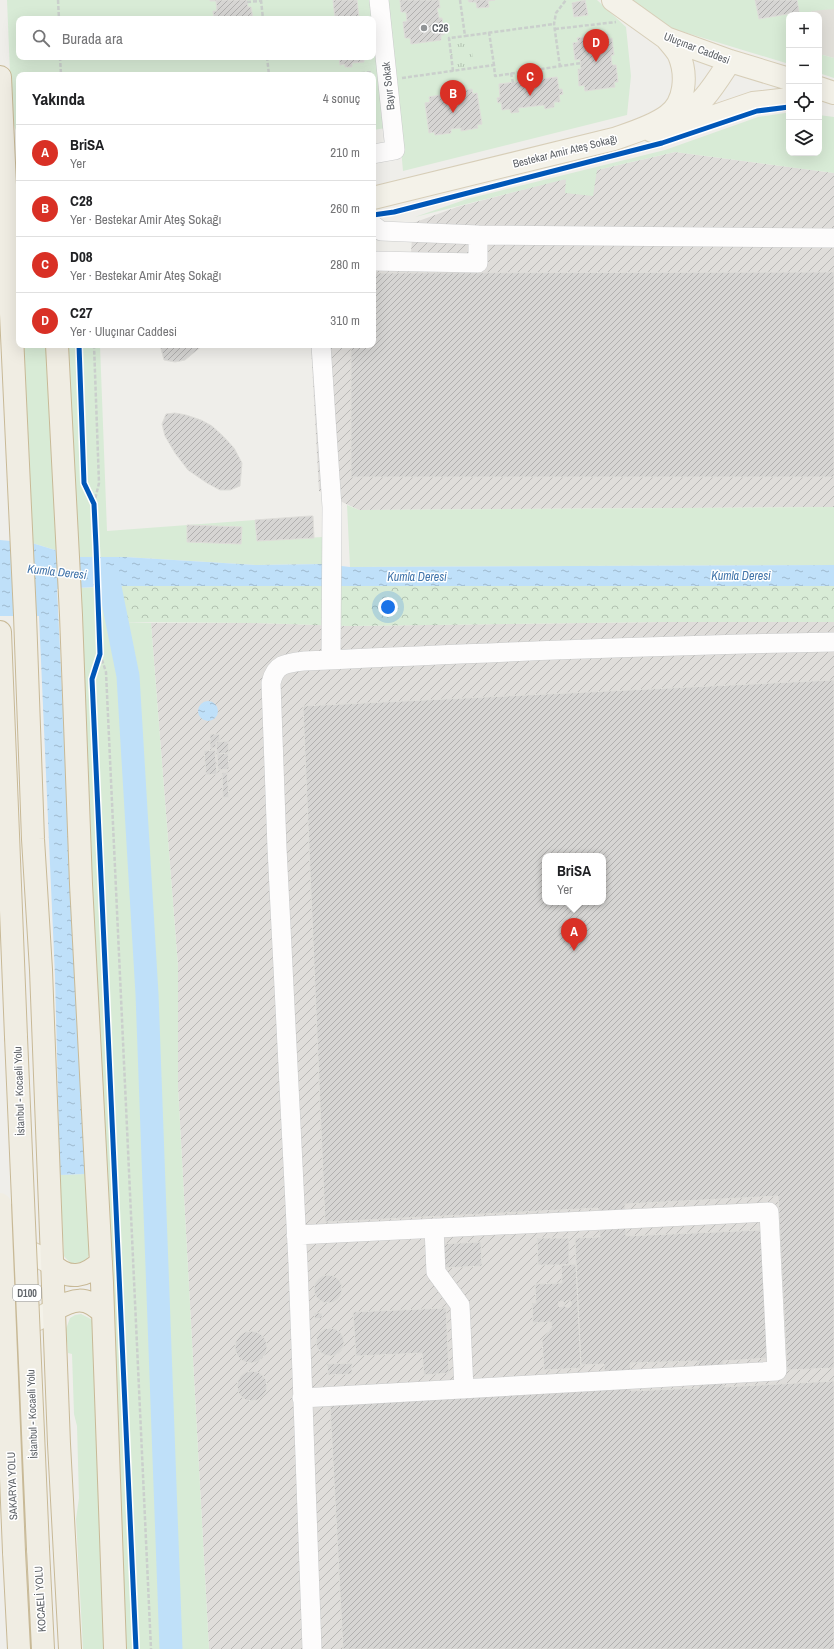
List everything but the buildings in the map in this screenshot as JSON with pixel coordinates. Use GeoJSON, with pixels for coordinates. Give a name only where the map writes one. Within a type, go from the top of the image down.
{"type":"FeatureCollection","features":[{"type":"Feature","properties":{"kind":"highway"},"geometry":{"type":"LineString","coordinates":[[0,77],[25,616],[33,840],[41,970],[56,1374],[70,1649]]}},
{"type":"Feature","properties":{"kind":"highway"},"geometry":{"type":"LineString","coordinates":[[4,174],[9,189],[16,198]]}},
{"type":"Feature","properties":{"kind":"highway"},"geometry":{"type":"LineString","coordinates":[[16,226],[14,235],[16,266]]}},
{"type":"Feature","properties":{"kind":"highway"},"geometry":{"type":"LineString","coordinates":[[11,313],[16,295]]}},
{"type":"Feature","properties":{"kind":"highway"},"geometry":{"type":"LineString","coordinates":[[57,348],[71,614],[81,884],[101,1262],[115,1649]]}},
{"type":"Feature","properties":{"kind":"highway","name":"İstanbul - Kocaeli Yolu"},"geometry":{"type":"LineString","coordinates":[[0,632],[38,1549]]}},
{"type":"Feature","properties":{"kind":"highway"},"geometry":{"type":"LineString","coordinates":[[1,658],[33,840]]}},
{"type":"Feature","properties":{"kind":"highway","name":"SAKARYA YOLU"},"geometry":{"type":"LineString","coordinates":[[0,1204],[19,1649]]}},
{"type":"Feature","properties":{"kind":"highway"},"geometry":{"type":"LineString","coordinates":[[0,1224],[11,1226],[31,1223],[41,1217],[50,1208]]}},
{"type":"Feature","properties":{"kind":"highway"},"geometry":{"type":"LineString","coordinates":[[52,1264],[61,1271],[77,1275],[92,1270],[101,1262]]}},
{"type":"Feature","properties":{"kind":"highway"},"geometry":{"type":"LineString","coordinates":[[54,1310],[67,1303],[77,1300],[86,1301],[97,1306],[103,1313]]}},
{"type":"Feature","properties":{"kind":"highway"},"geometry":{"type":"LineString","coordinates":[[0,1362],[18,1356],[33,1356],[45,1363],[56,1374]]}},
{"type":"Feature","properties":{"kind":"highway","name":"KOCAELİ YOLU"},"geometry":{"type":"LineString","coordinates":[[38,1549],[43,1649]]}},
{"type":"Feature","properties":{"kind":"main road","name":"Uluçınar Caddesi"},"geometry":{"type":"LineString","coordinates":[[614,0],[666,38],[786,78]]}},
{"type":"Feature","properties":{"kind":"main road","name":"Bestekar Amir Ateş Sokağı"},"geometry":{"type":"LineString","coordinates":[[376,197],[614,140],[647,127],[668,116],[679,101],[684,86],[684,71],[678,54],[666,38]]}},
{"type":"Feature","properties":{"kind":"main road"},"geometry":{"type":"LineString","coordinates":[[668,116],[688,99],[723,58]]}},
{"type":"Feature","properties":{"kind":"main road"},"geometry":{"type":"LineString","coordinates":[[644,133],[675,121],[703,101],[723,58]]}},
{"type":"Feature","properties":{"kind":"main road"},"geometry":{"type":"LineString","coordinates":[[822,89],[834,93]]}},
{"type":"Feature","properties":{"kind":"main road"},"geometry":{"type":"LineString","coordinates":[[614,140],[712,117],[753,103],[786,99]]}},
{"type":"Feature","properties":{"kind":"main road"},"geometry":{"type":"LineString","coordinates":[[822,101],[834,103]]}},
{"type":"Feature","properties":{"kind":"main road"},"geometry":{"type":"LineString","coordinates":[[0,1255],[15,1250],[33,1252],[52,1264]]}},
{"type":"Feature","properties":{"kind":"main road"},"geometry":{"type":"LineString","coordinates":[[0,1320],[6,1323],[21,1326],[36,1321],[54,1310]]}},
{"type":"Feature","properties":{"kind":"lane","name":"Bayır Sokak"},"geometry":{"type":"LineString","coordinates":[[376,153],[395,150],[379,0]]}},
{"type":"Feature","properties":{"kind":"lane"},"geometry":{"type":"LineString","coordinates":[[376,227],[381,231],[478,235],[834,238]]}},
{"type":"Feature","properties":{"kind":"lane"},"geometry":{"type":"LineString","coordinates":[[376,261],[478,263],[478,235]]}},
{"type":"Feature","properties":{"kind":"lane"},"geometry":{"type":"LineString","coordinates":[[321,348],[332,507],[331,660]]}},
{"type":"Feature","properties":{"kind":"lane"},"geometry":{"type":"LineString","coordinates":[[312,1649],[296,1235],[277,848],[271,683],[273,674],[279,667],[289,663],[331,660],[709,645],[834,642]]}},
{"type":"Feature","properties":{"kind":"lane"},"geometry":{"type":"LineString","coordinates":[[296,1235],[769,1212],[777,1371],[302,1398]]}},
{"type":"Feature","properties":{"kind":"lane"},"geometry":{"type":"LineString","coordinates":[[434,1228],[436,1272],[460,1305],[464,1389]]}},
{"type":"Feature","properties":{"kind":"path"},"geometry":{"type":"LineString","coordinates":[[58,0],[59,16]]}},
{"type":"Feature","properties":{"kind":"path"},"geometry":{"type":"LineString","coordinates":[[247,2],[261,0],[263,16]]}},
{"type":"Feature","properties":{"kind":"path"},"geometry":{"type":"LineString","coordinates":[[460,0],[465,36]]}},
{"type":"Feature","properties":{"kind":"path"},"geometry":{"type":"LineString","coordinates":[[560,66],[554,24],[556,13],[566,0]]}},
{"type":"Feature","properties":{"kind":"path"},"geometry":{"type":"LineString","coordinates":[[555,29],[620,22]]}},
{"type":"Feature","properties":{"kind":"path"},"geometry":{"type":"LineString","coordinates":[[453,71],[449,38],[554,24]]}},
{"type":"Feature","properties":{"kind":"path"},"geometry":{"type":"LineString","coordinates":[[490,32],[496,76],[581,64]]}},
{"type":"Feature","properties":{"kind":"path"},"geometry":{"type":"LineString","coordinates":[[60,60],[61,72]]}},
{"type":"Feature","properties":{"kind":"path"},"geometry":{"type":"LineString","coordinates":[[267,60],[269,72]]}},
{"type":"Feature","properties":{"kind":"path"},"geometry":{"type":"LineString","coordinates":[[376,75],[453,71],[494,65]]}},
{"type":"Feature","properties":{"kind":"path"},"geometry":{"type":"LineString","coordinates":[[541,69],[542,79]]}},
{"type":"Feature","properties":{"kind":"path"},"geometry":{"type":"LineString","coordinates":[[512,73],[512,83]]}},
{"type":"Feature","properties":{"kind":"path"},"geometry":{"type":"LineString","coordinates":[[94,348],[100,483],[94,504],[94,511]]}},
{"type":"Feature","properties":{"kind":"path"},"geometry":{"type":"LineString","coordinates":[[90,497],[94,504]]}},
{"type":"Feature","properties":{"kind":"path"},"geometry":{"type":"LineString","coordinates":[[99,647],[106,672],[151,1649]]}},
{"type":"Feature","properties":{"kind":"path"},"geometry":{"type":"LineString","coordinates":[[96,667],[100,654]]}},
{"type":"Feature","properties":{"kind":"shaded area"},"geometry":{"type":"Polygon","coordinates":[[[809,0],[834,0],[834,58],[822,55],[822,12],[811,12],[809,0]]]}},
{"type":"Feature","properties":{"kind":"shaded area"},"geometry":{"type":"Polygon","coordinates":[[[675,152],[834,173],[834,507],[359,510],[319,491],[311,348],[376,348],[376,253],[411,253],[413,223],[457,207],[597,170],[675,152]]]}},
{"type":"Feature","properties":{"kind":"shaded area"},"geometry":{"type":"Polygon","coordinates":[[[663,622],[834,622],[834,1649],[209,1649],[178,1087],[178,966],[151,623],[250,623],[349,626],[663,622]]]}},
{"type":"Feature","properties":{"kind":"green space"},"geometry":{"type":"Polygon","coordinates":[[[7,0],[597,0],[626,27],[631,76],[627,115],[403,171],[399,126],[376,130],[376,72],[16,72],[16,130],[12,121],[7,0]]]}},
{"type":"Feature","properties":{"kind":"green space"},"geometry":{"type":"Polygon","coordinates":[[[630,0],[834,0],[834,9],[811,12],[786,12],[786,63],[664,26],[630,0]]]}},
{"type":"Feature","properties":{"kind":"green space"},"geometry":{"type":"Polygon","coordinates":[[[470,35],[474,68],[453,71],[449,38],[470,35]]]}},
{"type":"Feature","properties":{"kind":"green space"},"geometry":{"type":"Polygon","coordinates":[[[822,55],[834,58],[834,78],[822,74],[822,55]]]}},
{"type":"Feature","properties":{"kind":"green space"},"geometry":{"type":"Polygon","coordinates":[[[786,113],[786,156],[822,156],[822,115],[834,117],[834,173],[675,152],[597,170],[593,196],[565,193],[566,179],[415,217],[467,199],[665,150],[758,117],[786,113]]]}},
{"type":"Feature","properties":{"kind":"green space"},"geometry":{"type":"Polygon","coordinates":[[[21,348],[48,348],[62,552],[32,543],[21,348]]]}},
{"type":"Feature","properties":{"kind":"green space"},"geometry":{"type":"Polygon","coordinates":[[[63,348],[100,348],[107,531],[255,520],[257,541],[322,537],[324,564],[256,565],[125,557],[78,557],[63,348]]]}},
{"type":"Feature","properties":{"kind":"green space"},"geometry":{"type":"Polygon","coordinates":[[[347,505],[359,510],[834,507],[834,565],[350,567],[347,505]]]}},
{"type":"Feature","properties":{"kind":"green space"},"geometry":{"type":"Polygon","coordinates":[[[116,586],[116,604],[123,622],[151,623],[178,966],[178,1087],[209,1649],[126,1649],[99,1044],[81,588],[116,586]]]}},
{"type":"Feature","properties":{"kind":"green space"},"geometry":{"type":"Polygon","coordinates":[[[116,586],[834,586],[834,622],[663,622],[349,626],[250,623],[123,622],[116,604],[116,586]]]}},
{"type":"Feature","properties":{"kind":"green space"},"geometry":{"type":"Polygon","coordinates":[[[86,1174],[91,1249],[87,1259],[76,1265],[68,1261],[64,1256],[60,1175],[86,1174]]]}},
{"type":"Feature","properties":{"kind":"green space"},"geometry":{"type":"Polygon","coordinates":[[[81,1314],[91,1319],[94,1325],[109,1649],[83,1649],[76,1519],[79,1498],[77,1426],[74,1414],[72,1354],[68,1353],[66,1329],[70,1318],[81,1314]]]}},
{"type":"Feature","properties":{"kind":"water","name":"Kumla Deresi"},"geometry":{"type":"Polygon","coordinates":[[[0,540],[32,543],[78,557],[125,557],[256,565],[324,564],[350,567],[834,565],[834,586],[116,586],[57,589],[86,1174],[60,1175],[55,977],[39,616],[0,616],[0,540]]]}},
{"type":"Feature","properties":{"kind":"water"},"geometry":{"type":"Polygon","coordinates":[[[204,701],[212,701],[218,707],[218,715],[212,721],[204,721],[198,715],[198,707],[204,701]]]}},
{"type":"Feature","properties":{"kind":"waterway"},"geometry":{"type":"LineString","coordinates":[[108,577],[128,676],[147,994],[171,1649]]}},
{"type":"Feature","properties":{"kind":"cycle path"},"geometry":{"type":"LineString","coordinates":[[376,215],[394,212],[662,143],[757,111],[786,107]]}},
{"type":"Feature","properties":{"kind":"cycle path"},"geometry":{"type":"LineString","coordinates":[[79,348],[84,483],[94,504],[96,546],[100,654],[92,679],[136,1649]]}},
{"type":"Feature","properties":{"kind":"place","name":"C26"},"geometry":{"type":"Point","coordinates":[424,28]}},
{"type":"Feature","properties":{"kind":"place","name":"C27"},"geometry":{"type":"Point","coordinates":[596,62]}},
{"type":"Feature","properties":{"kind":"place","name":"D08"},"geometry":{"type":"Point","coordinates":[530,96]}},
{"type":"Feature","properties":{"kind":"place","name":"C28"},"geometry":{"type":"Point","coordinates":[453,113]}},
{"type":"Feature","properties":{"kind":"place","name":"BriSA"},"geometry":{"type":"Point","coordinates":[574,951]}}]}
